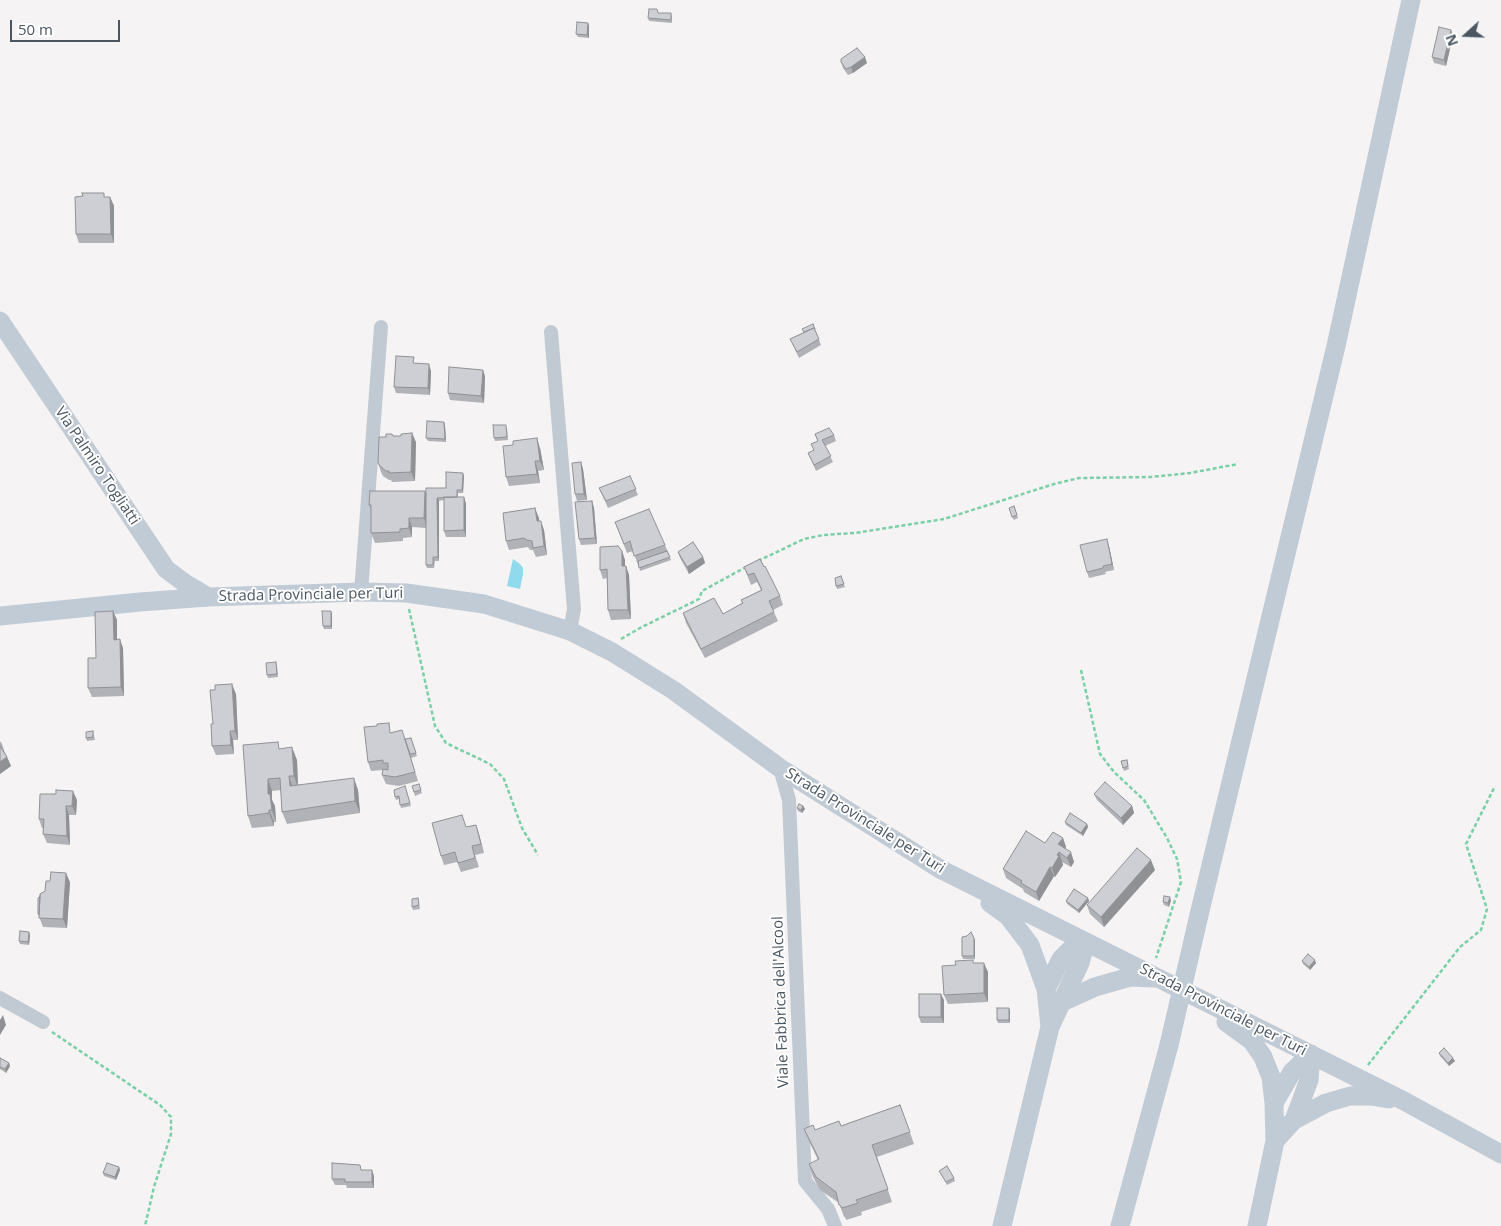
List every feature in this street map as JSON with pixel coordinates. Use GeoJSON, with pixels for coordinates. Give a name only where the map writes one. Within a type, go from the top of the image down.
{"type":"FeatureCollection","features":[{"type":"Feature","properties":{"kind":"main road"},"geometry":{"type":"LineString","coordinates":[[1120,1226],[1169,1045],[1198,916],[1336,346],[1411,0]]}},
{"type":"Feature","properties":{"kind":"main road","name":"Via Palmiro Togliatti"},"geometry":{"type":"LineString","coordinates":[[0,321],[166,569],[208,597]]}},
{"type":"Feature","properties":{"kind":"main road"},"geometry":{"type":"LineString","coordinates":[[140,602],[158,587],[166,569]]}},
{"type":"Feature","properties":{"kind":"main road","name":"Strada Provinciale per Turi"},"geometry":{"type":"LineString","coordinates":[[0,616],[208,597],[361,592],[406,593],[484,604],[570,631],[612,652],[673,690],[780,768],[940,869],[1404,1101],[1501,1154]]}},
{"type":"Feature","properties":{"kind":"main road"},"geometry":{"type":"LineString","coordinates":[[940,869],[1008,916],[1030,944],[1046,989],[1050,1027]]}},
{"type":"Feature","properties":{"kind":"main road"},"geometry":{"type":"LineString","coordinates":[[1046,989],[1061,959],[1070,950],[1086,942]]}},
{"type":"Feature","properties":{"kind":"main road"},"geometry":{"type":"LineString","coordinates":[[1002,1226],[1050,1027],[1080,963],[1086,942]]}},
{"type":"Feature","properties":{"kind":"main road"},"geometry":{"type":"LineString","coordinates":[[1062,1002],[1095,988],[1130,977],[1161,979],[1252,1041],[1263,1057],[1270,1077],[1274,1103],[1275,1141],[1257,1226]]}},
{"type":"Feature","properties":{"kind":"main road"},"geometry":{"type":"LineString","coordinates":[[1274,1103],[1292,1072],[1311,1054]]}},
{"type":"Feature","properties":{"kind":"main road"},"geometry":{"type":"LineString","coordinates":[[1294,1120],[1309,1080],[1311,1054]]}},
{"type":"Feature","properties":{"kind":"main road"},"geometry":{"type":"LineString","coordinates":[[1275,1141],[1294,1120],[1326,1103],[1350,1096],[1371,1096],[1404,1101]]}},
{"type":"Feature","properties":{"kind":"main road"},"geometry":{"type":"LineString","coordinates":[[1113,1226],[1135,1172]]}},
{"type":"Feature","properties":{"kind":"main road"},"geometry":{"type":"LineString","coordinates":[[1126,1226],[1135,1172]]}},
{"type":"Feature","properties":{"kind":"street"},"geometry":{"type":"LineString","coordinates":[[361,592],[381,327]]}},
{"type":"Feature","properties":{"kind":"street"},"geometry":{"type":"LineString","coordinates":[[551,332],[574,609],[570,631]]}},
{"type":"Feature","properties":{"kind":"street","name":"Viale Fabbrica dell'Alcool"},"geometry":{"type":"LineString","coordinates":[[780,768],[789,800],[805,1182],[828,1209],[835,1226]]}},
{"type":"Feature","properties":{"kind":"street"},"geometry":{"type":"LineString","coordinates":[[0,998],[43,1022]]}},
{"type":"Feature","properties":{"kind":"path"},"geometry":{"type":"LineString","coordinates":[[756,562],[804,539],[823,535],[856,534],[944,519],[1054,484],[1079,478],[1151,477],[1190,473],[1238,464]]}},
{"type":"Feature","properties":{"kind":"path"},"geometry":{"type":"LineString","coordinates":[[612,652],[621,639],[699,599],[702,591],[747,566]]}},
{"type":"Feature","properties":{"kind":"path"},"geometry":{"type":"LineString","coordinates":[[406,593],[434,726],[446,743],[490,764],[504,778],[522,828],[538,855]]}},
{"type":"Feature","properties":{"kind":"path"},"geometry":{"type":"LineString","coordinates":[[1081,670],[1100,754],[1114,772],[1144,800],[1167,838],[1177,859],[1181,882],[1161,979]]}},
{"type":"Feature","properties":{"kind":"path"},"geometry":{"type":"LineString","coordinates":[[1357,1078],[1460,946],[1480,930],[1487,910],[1466,844],[1494,786]]}},
{"type":"Feature","properties":{"kind":"path"},"geometry":{"type":"LineString","coordinates":[[43,1022],[48,1029],[160,1104],[172,1117],[171,1134],[154,1187],[146,1226]]}},
{"type":"Feature","properties":{"kind":"water"},"geometry":{"type":"Polygon","coordinates":[[[513,559],[523,568],[520,589],[507,586],[513,559]]]}},
{"type":"Feature","properties":{"kind":"building"},"geometry":{"type":"Polygon","coordinates":[[[649,9],[657,9],[658,13],[671,13],[671,20],[648,18],[649,9]]]}},
{"type":"Feature","properties":{"kind":"building"},"geometry":{"type":"Polygon","coordinates":[[[577,22],[588,23],[587,35],[576,34],[577,22]]]}},
{"type":"Feature","properties":{"kind":"building"},"geometry":{"type":"Polygon","coordinates":[[[1439,27],[1451,30],[1444,60],[1432,57],[1439,27]]]}},
{"type":"Feature","properties":{"kind":"building"},"geometry":{"type":"Polygon","coordinates":[[[857,48],[865,57],[846,69],[841,59],[857,48]]]}},
{"type":"Feature","properties":{"kind":"building"},"geometry":{"type":"Polygon","coordinates":[[[82,193],[104,193],[104,197],[110,197],[111,234],[76,234],[75,197],[83,196],[82,193]]]}},
{"type":"Feature","properties":{"kind":"building"},"geometry":{"type":"Polygon","coordinates":[[[813,324],[815,329],[804,332],[802,329],[813,324]]]}},
{"type":"Feature","properties":{"kind":"building"},"geometry":{"type":"Polygon","coordinates":[[[814,328],[819,339],[797,352],[790,339],[814,328]]]}},
{"type":"Feature","properties":{"kind":"building"},"geometry":{"type":"Polygon","coordinates":[[[396,356],[414,357],[413,363],[429,364],[428,388],[394,387],[396,356]]]}},
{"type":"Feature","properties":{"kind":"building"},"geometry":{"type":"Polygon","coordinates":[[[449,367],[483,370],[481,396],[448,393],[449,367]]]}},
{"type":"Feature","properties":{"kind":"building"},"geometry":{"type":"Polygon","coordinates":[[[427,421],[444,422],[445,439],[426,438],[427,421]]]}},
{"type":"Feature","properties":{"kind":"building"},"geometry":{"type":"Polygon","coordinates":[[[493,425],[506,425],[507,437],[494,438],[493,425]]]}},
{"type":"Feature","properties":{"kind":"building"},"geometry":{"type":"Polygon","coordinates":[[[829,428],[834,435],[822,440],[831,456],[814,465],[808,453],[814,450],[811,444],[818,441],[815,434],[829,428]]]}},
{"type":"Feature","properties":{"kind":"building"},"geometry":{"type":"Polygon","coordinates":[[[412,433],[411,472],[389,473],[378,463],[379,437],[386,437],[386,434],[401,436],[401,434],[412,433]]]}},
{"type":"Feature","properties":{"kind":"building"},"geometry":{"type":"Polygon","coordinates":[[[537,438],[540,461],[535,461],[537,474],[506,477],[503,446],[513,445],[513,441],[537,438]]]}},
{"type":"Feature","properties":{"kind":"building"},"geometry":{"type":"Polygon","coordinates":[[[581,462],[584,494],[575,494],[572,463],[581,462]]]}},
{"type":"Feature","properties":{"kind":"building"},"geometry":{"type":"Polygon","coordinates":[[[446,472],[463,473],[462,490],[457,490],[457,497],[437,498],[438,557],[433,557],[433,565],[426,565],[426,488],[446,488],[446,472]]]}},
{"type":"Feature","properties":{"kind":"building"},"geometry":{"type":"Polygon","coordinates":[[[630,476],[636,489],[606,501],[599,488],[630,476]]]}},
{"type":"Feature","properties":{"kind":"building"},"geometry":{"type":"Polygon","coordinates":[[[370,491],[425,491],[424,518],[409,518],[409,528],[400,529],[400,532],[371,533],[370,491]]]}},
{"type":"Feature","properties":{"kind":"building"},"geometry":{"type":"Polygon","coordinates":[[[444,497],[464,497],[464,530],[444,531],[444,497]]]}},
{"type":"Feature","properties":{"kind":"building"},"geometry":{"type":"Polygon","coordinates":[[[592,501],[595,538],[579,539],[575,502],[592,501]]]}},
{"type":"Feature","properties":{"kind":"building"},"geometry":{"type":"Polygon","coordinates":[[[1014,506],[1017,515],[1012,517],[1009,508],[1014,506]]]}},
{"type":"Feature","properties":{"kind":"building"},"geometry":{"type":"Polygon","coordinates":[[[535,508],[537,521],[541,521],[544,546],[533,548],[532,541],[524,538],[506,541],[503,513],[535,508]]]}},
{"type":"Feature","properties":{"kind":"building"},"geometry":{"type":"Polygon","coordinates":[[[649,509],[665,545],[634,556],[630,541],[624,544],[615,522],[649,509]]]}},
{"type":"Feature","properties":{"kind":"building"},"geometry":{"type":"Polygon","coordinates":[[[1107,539],[1112,564],[1087,572],[1080,545],[1107,539]]]}},
{"type":"Feature","properties":{"kind":"building"},"geometry":{"type":"Polygon","coordinates":[[[693,542],[703,557],[687,567],[678,552],[693,542]]]}},
{"type":"Feature","properties":{"kind":"building"},"geometry":{"type":"Polygon","coordinates":[[[618,546],[622,551],[622,566],[626,566],[628,610],[608,610],[607,569],[600,570],[600,547],[618,546]]]}},
{"type":"Feature","properties":{"kind":"building"},"geometry":{"type":"Polygon","coordinates":[[[667,551],[670,557],[639,568],[638,561],[667,551]]]}},
{"type":"Feature","properties":{"kind":"building"},"geometry":{"type":"Polygon","coordinates":[[[760,559],[780,596],[769,601],[774,612],[701,649],[683,613],[714,598],[723,614],[743,603],[741,600],[762,590],[754,573],[748,575],[744,567],[760,559]]]}},
{"type":"Feature","properties":{"kind":"building"},"geometry":{"type":"Polygon","coordinates":[[[841,576],[844,584],[836,586],[835,578],[841,576]]]}},
{"type":"Feature","properties":{"kind":"building"},"geometry":{"type":"Polygon","coordinates":[[[113,611],[114,640],[120,639],[121,687],[88,688],[88,658],[96,658],[95,612],[113,611]]]}},
{"type":"Feature","properties":{"kind":"building"},"geometry":{"type":"Polygon","coordinates":[[[322,611],[331,611],[331,626],[323,626],[322,611]]]}},
{"type":"Feature","properties":{"kind":"building"},"geometry":{"type":"Polygon","coordinates":[[[276,662],[277,674],[267,675],[266,663],[276,662]]]}},
{"type":"Feature","properties":{"kind":"building"},"geometry":{"type":"Polygon","coordinates":[[[232,684],[235,731],[230,731],[231,745],[212,746],[211,724],[213,724],[210,690],[215,690],[215,685],[232,684]]]}},
{"type":"Feature","properties":{"kind":"building"},"geometry":{"type":"Polygon","coordinates":[[[389,723],[390,733],[402,730],[415,772],[395,777],[382,775],[383,769],[388,770],[388,763],[383,763],[383,760],[368,762],[364,727],[389,723]]]}},
{"type":"Feature","properties":{"kind":"building"},"geometry":{"type":"Polygon","coordinates":[[[93,731],[93,737],[86,738],[86,732],[93,731]]]}},
{"type":"Feature","properties":{"kind":"building"},"geometry":{"type":"Polygon","coordinates":[[[411,738],[416,753],[410,754],[405,739],[411,738]]]}},
{"type":"Feature","properties":{"kind":"building"},"geometry":{"type":"Polygon","coordinates":[[[278,742],[279,749],[292,747],[294,776],[289,776],[290,786],[354,778],[355,801],[282,812],[280,778],[268,779],[268,794],[270,794],[272,810],[269,810],[269,813],[248,816],[243,745],[278,742]]]}},
{"type":"Feature","properties":{"kind":"building"},"geometry":{"type":"Polygon","coordinates":[[[0,746],[7,757],[0,762],[0,746]]]}},
{"type":"Feature","properties":{"kind":"building"},"geometry":{"type":"Polygon","coordinates":[[[1127,760],[1128,766],[1123,768],[1121,761],[1127,760]]]}},
{"type":"Feature","properties":{"kind":"building"},"geometry":{"type":"Polygon","coordinates":[[[1105,782],[1132,806],[1121,818],[1094,794],[1105,782]]]}},
{"type":"Feature","properties":{"kind":"building"},"geometry":{"type":"Polygon","coordinates":[[[419,784],[421,790],[414,792],[412,786],[419,784]]]}},
{"type":"Feature","properties":{"kind":"building"},"geometry":{"type":"Polygon","coordinates":[[[405,786],[410,803],[400,805],[399,796],[395,797],[394,790],[405,786]]]}},
{"type":"Feature","properties":{"kind":"building"},"geometry":{"type":"Polygon","coordinates":[[[56,790],[73,791],[72,806],[66,806],[67,836],[43,834],[44,819],[39,819],[40,794],[56,794],[56,790]]]}},
{"type":"Feature","properties":{"kind":"building"},"geometry":{"type":"Polygon","coordinates":[[[799,804],[803,806],[801,810],[797,808],[799,804]]]}},
{"type":"Feature","properties":{"kind":"building"},"geometry":{"type":"Polygon","coordinates":[[[1070,813],[1087,824],[1081,833],[1065,822],[1070,813]]]}},
{"type":"Feature","properties":{"kind":"building"},"geometry":{"type":"Polygon","coordinates":[[[462,815],[466,827],[476,825],[481,844],[472,846],[475,858],[458,863],[455,852],[441,856],[432,823],[462,815]]]}},
{"type":"Feature","properties":{"kind":"building"},"geometry":{"type":"Polygon","coordinates":[[[1026,831],[1045,843],[1053,832],[1063,838],[1058,844],[1071,852],[1067,858],[1059,852],[1057,855],[1059,856],[1052,868],[1050,867],[1036,892],[1003,869],[1026,831]]]}},
{"type":"Feature","properties":{"kind":"building"},"geometry":{"type":"Polygon","coordinates":[[[1137,848],[1151,860],[1101,917],[1087,905],[1137,848]]]}},
{"type":"Feature","properties":{"kind":"building"},"geometry":{"type":"Polygon","coordinates":[[[51,872],[66,873],[63,919],[39,918],[40,894],[45,891],[46,881],[50,881],[51,872]]]}},
{"type":"Feature","properties":{"kind":"building"},"geometry":{"type":"Polygon","coordinates":[[[1074,889],[1088,898],[1078,910],[1066,901],[1074,889]]]}},
{"type":"Feature","properties":{"kind":"building"},"geometry":{"type":"Polygon","coordinates":[[[40,896],[39,914],[38,914],[38,898],[40,896]]]}},
{"type":"Feature","properties":{"kind":"building"},"geometry":{"type":"Polygon","coordinates":[[[1164,896],[1170,897],[1168,903],[1163,902],[1164,896]]]}},
{"type":"Feature","properties":{"kind":"building"},"geometry":{"type":"Polygon","coordinates":[[[418,898],[419,905],[412,907],[412,899],[418,898]]]}},
{"type":"Feature","properties":{"kind":"building"},"geometry":{"type":"Polygon","coordinates":[[[20,931],[29,932],[28,942],[19,941],[20,931]]]}},
{"type":"Feature","properties":{"kind":"building"},"geometry":{"type":"Polygon","coordinates":[[[971,932],[974,938],[974,956],[962,956],[962,937],[967,936],[971,932]]]}},
{"type":"Feature","properties":{"kind":"building"},"geometry":{"type":"Polygon","coordinates":[[[1308,954],[1315,960],[1309,967],[1302,961],[1308,954]]]}},
{"type":"Feature","properties":{"kind":"building"},"geometry":{"type":"Polygon","coordinates":[[[973,960],[973,963],[984,963],[984,993],[944,995],[942,966],[956,965],[955,961],[973,960]]]}},
{"type":"Feature","properties":{"kind":"building"},"geometry":{"type":"Polygon","coordinates":[[[919,994],[941,994],[941,1017],[919,1017],[919,994]]]}},
{"type":"Feature","properties":{"kind":"building"},"geometry":{"type":"Polygon","coordinates":[[[997,1008],[1009,1008],[1009,1020],[997,1020],[997,1008]]]}},
{"type":"Feature","properties":{"kind":"building"},"geometry":{"type":"Polygon","coordinates":[[[1444,1048],[1453,1058],[1448,1063],[1439,1053],[1444,1048]]]}},
{"type":"Feature","properties":{"kind":"building"},"geometry":{"type":"Polygon","coordinates":[[[0,1058],[9,1063],[5,1069],[0,1067],[0,1058]]]}},
{"type":"Feature","properties":{"kind":"building"},"geometry":{"type":"Polygon","coordinates":[[[900,1105],[910,1132],[872,1145],[888,1189],[856,1200],[858,1203],[842,1208],[839,1205],[836,1192],[816,1177],[809,1164],[819,1159],[804,1129],[813,1125],[815,1130],[839,1121],[841,1126],[900,1105]]]}},
{"type":"Feature","properties":{"kind":"building"},"geometry":{"type":"Polygon","coordinates":[[[107,1163],[119,1167],[115,1177],[103,1173],[107,1163]]]}},
{"type":"Feature","properties":{"kind":"building"},"geometry":{"type":"Polygon","coordinates":[[[332,1163],[360,1165],[361,1170],[372,1170],[372,1182],[345,1182],[345,1179],[332,1179],[332,1163]]]}},
{"type":"Feature","properties":{"kind":"building"},"geometry":{"type":"Polygon","coordinates":[[[947,1166],[954,1178],[946,1182],[939,1171],[947,1166]]]}}]}
